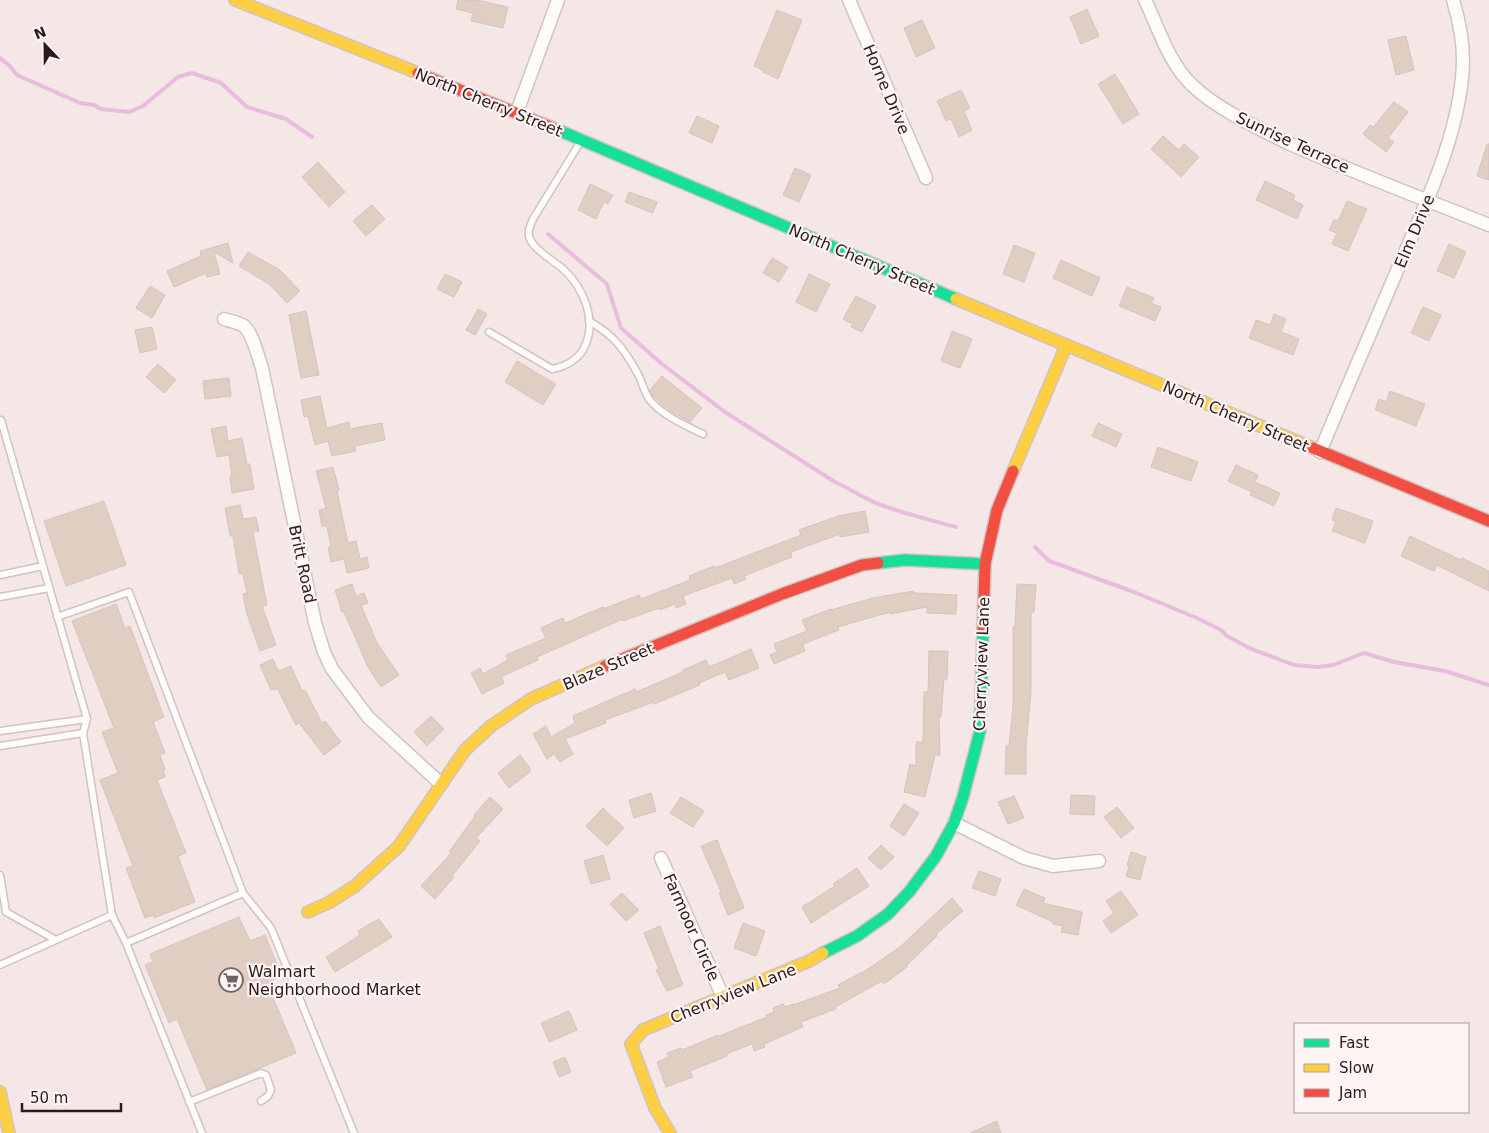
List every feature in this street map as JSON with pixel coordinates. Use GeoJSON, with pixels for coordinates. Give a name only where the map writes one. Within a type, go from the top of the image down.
{"type":"FeatureCollection","features":[{"type":"Feature","properties":{"kind":"street","name":"North Cherry Street"},"geometry":{"type":"LineString","coordinates":[[235,0],[517,112],[1066,346],[1489,521]]}},
{"type":"Feature","properties":{"kind":"street"},"geometry":{"type":"LineString","coordinates":[[517,112],[558,0]]}},
{"type":"Feature","properties":{"kind":"street","name":"Horne Drive"},"geometry":{"type":"LineString","coordinates":[[849,0],[926,178]]}},
{"type":"Feature","properties":{"kind":"street","name":"Sunrise Terrace"},"geometry":{"type":"LineString","coordinates":[[1145,0],[1171,57],[1193,86],[1207,97],[1238,117],[1311,153],[1489,226]]}},
{"type":"Feature","properties":{"kind":"street","name":"Elm Drive"},"geometry":{"type":"LineString","coordinates":[[1320,452],[1427,200],[1453,126],[1462,78],[1462,42],[1453,0]]}},
{"type":"Feature","properties":{"kind":"street","name":"Britt Road"},"geometry":{"type":"LineString","coordinates":[[224,319],[242,325],[246,329],[262,368],[315,623],[332,669],[368,717],[441,784]]}},
{"type":"Feature","properties":{"kind":"street","name":"Cherryview Lane"},"geometry":{"type":"LineString","coordinates":[[670,1133],[655,1108],[631,1044],[643,1030],[809,962],[857,936],[888,914],[909,892],[936,856],[954,823],[963,798],[980,731],[985,564],[997,510],[1066,346]]}},
{"type":"Feature","properties":{"kind":"street","name":"Blaze Street"},"geometry":{"type":"LineString","coordinates":[[308,912],[330,902],[355,886],[399,846],[465,750],[491,726],[531,699],[586,674],[773,598],[862,565],[905,560],[985,564]]}},
{"type":"Feature","properties":{"kind":"street"},"geometry":{"type":"LineString","coordinates":[[954,823],[1024,858],[1053,866],[1099,861]]}},
{"type":"Feature","properties":{"kind":"street","name":"Farmoor Circle"},"geometry":{"type":"LineString","coordinates":[[661,858],[722,997]]}},
{"type":"Feature","properties":{"kind":"street"},"geometry":{"type":"LineString","coordinates":[[0,1092],[9,1133]]}},
{"type":"Feature","properties":{"kind":"lane"},"geometry":{"type":"LineString","coordinates":[[489,332],[552,369],[559,368],[577,357],[584,348],[588,339],[589,321],[588,309],[583,295],[575,282],[563,269],[535,247],[530,240],[528,232],[533,219],[581,140]]}},
{"type":"Feature","properties":{"kind":"lane"},"geometry":{"type":"LineString","coordinates":[[589,321],[606,330],[620,345],[638,374],[650,400],[676,422],[703,434]]}},
{"type":"Feature","properties":{"kind":"lane"},"geometry":{"type":"LineString","coordinates":[[0,420],[2,420],[87,719],[83,733],[112,915],[126,943],[202,1133]]}},
{"type":"Feature","properties":{"kind":"lane"},"geometry":{"type":"LineString","coordinates":[[0,575],[42,566]]}},
{"type":"Feature","properties":{"kind":"lane"},"geometry":{"type":"LineString","coordinates":[[0,597],[49,588]]}},
{"type":"Feature","properties":{"kind":"lane"},"geometry":{"type":"LineString","coordinates":[[57,617],[129,592],[243,894],[271,928],[354,1133]]}},
{"type":"Feature","properties":{"kind":"lane"},"geometry":{"type":"LineString","coordinates":[[0,731],[87,719]]}},
{"type":"Feature","properties":{"kind":"lane"},"geometry":{"type":"LineString","coordinates":[[0,746],[83,733]]}},
{"type":"Feature","properties":{"kind":"lane"},"geometry":{"type":"LineString","coordinates":[[0,875],[6,912],[56,940]]}},
{"type":"Feature","properties":{"kind":"lane"},"geometry":{"type":"LineString","coordinates":[[126,943],[243,894]]}},
{"type":"Feature","properties":{"kind":"lane"},"geometry":{"type":"LineString","coordinates":[[0,965],[112,915]]}},
{"type":"Feature","properties":{"kind":"lane"},"geometry":{"type":"LineString","coordinates":[[188,1102],[261,1073],[266,1075],[271,1090],[268,1096],[261,1100]]}},
{"type":"Feature","properties":{"kind":"building"},"geometry":{"type":"Polygon","coordinates":[[[458,0],[477,0],[508,7],[503,28],[471,21],[473,13],[456,9],[458,0]]]}},
{"type":"Feature","properties":{"kind":"building"},"geometry":{"type":"Polygon","coordinates":[[[1087,9],[1099,36],[1081,44],[1070,17],[1087,9]]]}},
{"type":"Feature","properties":{"kind":"building"},"geometry":{"type":"Polygon","coordinates":[[[777,10],[802,20],[778,79],[754,66],[777,10]]]}},
{"type":"Feature","properties":{"kind":"building"},"geometry":{"type":"Polygon","coordinates":[[[922,20],[935,48],[916,57],[904,28],[922,20]]]}},
{"type":"Feature","properties":{"kind":"building"},"geometry":{"type":"Polygon","coordinates":[[[1406,36],[1414,70],[1396,75],[1388,40],[1406,36]]]}},
{"type":"Feature","properties":{"kind":"building"},"geometry":{"type":"Polygon","coordinates":[[[1115,74],[1139,114],[1123,124],[1098,84],[1115,74]]]}},
{"type":"Feature","properties":{"kind":"building"},"geometry":{"type":"Polygon","coordinates":[[[961,90],[970,108],[964,111],[972,130],[959,137],[951,119],[946,121],[937,101],[961,90]]]}},
{"type":"Feature","properties":{"kind":"building"},"geometry":{"type":"Polygon","coordinates":[[[1394,102],[1408,112],[1388,138],[1394,142],[1386,152],[1363,134],[1370,125],[1373,127],[1394,102]]]}},
{"type":"Feature","properties":{"kind":"building"},"geometry":{"type":"Polygon","coordinates":[[[697,116],[719,126],[712,143],[689,133],[697,116]]]}},
{"type":"Feature","properties":{"kind":"building"},"geometry":{"type":"Polygon","coordinates":[[[1163,136],[1179,150],[1184,144],[1199,157],[1181,177],[1151,149],[1163,136]]]}},
{"type":"Feature","properties":{"kind":"building"},"geometry":{"type":"Polygon","coordinates":[[[1487,144],[1489,144],[1489,180],[1477,176],[1487,144]]]}},
{"type":"Feature","properties":{"kind":"building"},"geometry":{"type":"Polygon","coordinates":[[[318,162],[345,192],[329,207],[302,177],[318,162]]]}},
{"type":"Feature","properties":{"kind":"building"},"geometry":{"type":"Polygon","coordinates":[[[795,168],[811,175],[799,202],[783,195],[795,168]]]}},
{"type":"Feature","properties":{"kind":"building"},"geometry":{"type":"Polygon","coordinates":[[[1265,181],[1295,195],[1293,200],[1303,205],[1297,219],[1256,200],[1265,181]]]}},
{"type":"Feature","properties":{"kind":"building"},"geometry":{"type":"Polygon","coordinates":[[[590,184],[613,195],[608,204],[604,202],[596,219],[578,210],[590,184]]]}},
{"type":"Feature","properties":{"kind":"building"},"geometry":{"type":"Polygon","coordinates":[[[629,192],[657,202],[653,213],[625,202],[629,192]]]}},
{"type":"Feature","properties":{"kind":"building"},"geometry":{"type":"Polygon","coordinates":[[[1347,201],[1367,209],[1348,251],[1332,244],[1337,233],[1329,230],[1334,220],[1338,221],[1347,201]]]}},
{"type":"Feature","properties":{"kind":"building"},"geometry":{"type":"Polygon","coordinates":[[[372,205],[385,219],[366,236],[353,221],[372,205]]]}},
{"type":"Feature","properties":{"kind":"building"},"geometry":{"type":"Polygon","coordinates":[[[228,243],[233,263],[214,252],[220,274],[207,277],[206,273],[174,287],[167,271],[201,256],[200,251],[228,243]]]}},
{"type":"Feature","properties":{"kind":"building"},"geometry":{"type":"Polygon","coordinates":[[[1449,244],[1466,252],[1454,278],[1437,271],[1449,244]]]}},
{"type":"Feature","properties":{"kind":"building"},"geometry":{"type":"Polygon","coordinates":[[[1014,245],[1035,253],[1024,282],[1003,274],[1014,245]]]}},
{"type":"Feature","properties":{"kind":"building"},"geometry":{"type":"Polygon","coordinates":[[[248,252],[280,270],[300,291],[287,303],[269,284],[239,266],[248,252]]]}},
{"type":"Feature","properties":{"kind":"building"},"geometry":{"type":"Polygon","coordinates":[[[772,258],[788,267],[779,282],[763,273],[772,258]]]}},
{"type":"Feature","properties":{"kind":"building"},"geometry":{"type":"Polygon","coordinates":[[[1061,260],[1100,278],[1092,296],[1053,278],[1061,260]]]}},
{"type":"Feature","properties":{"kind":"building"},"geometry":{"type":"Polygon","coordinates":[[[445,274],[462,282],[454,297],[437,289],[445,274]]]}},
{"type":"Feature","properties":{"kind":"building"},"geometry":{"type":"Polygon","coordinates":[[[809,274],[830,284],[816,312],[796,302],[809,274]]]}},
{"type":"Feature","properties":{"kind":"building"},"geometry":{"type":"Polygon","coordinates":[[[150,286],[165,295],[152,318],[136,308],[150,286]]]}},
{"type":"Feature","properties":{"kind":"building"},"geometry":{"type":"Polygon","coordinates":[[[1127,287],[1154,298],[1151,303],[1161,307],[1155,321],[1119,306],[1127,287]]]}},
{"type":"Feature","properties":{"kind":"building"},"geometry":{"type":"Polygon","coordinates":[[[856,296],[876,306],[862,332],[851,327],[853,324],[843,319],[856,296]]]}},
{"type":"Feature","properties":{"kind":"building"},"geometry":{"type":"Polygon","coordinates":[[[1423,307],[1441,315],[1429,341],[1411,333],[1423,307]]]}},
{"type":"Feature","properties":{"kind":"building"},"geometry":{"type":"Polygon","coordinates":[[[478,309],[487,314],[475,335],[466,330],[478,309]]]}},
{"type":"Feature","properties":{"kind":"building"},"geometry":{"type":"Polygon","coordinates":[[[306,311],[319,375],[301,378],[289,315],[306,311]]]}},
{"type":"Feature","properties":{"kind":"building"},"geometry":{"type":"Polygon","coordinates":[[[1274,314],[1286,319],[1281,332],[1299,339],[1293,355],[1249,338],[1256,320],[1270,325],[1274,314]]]}},
{"type":"Feature","properties":{"kind":"building"},"geometry":{"type":"Polygon","coordinates":[[[152,327],[157,349],[140,353],[135,330],[152,327]]]}},
{"type":"Feature","properties":{"kind":"building"},"geometry":{"type":"Polygon","coordinates":[[[952,331],[972,339],[960,368],[941,361],[952,331]]]}},
{"type":"Feature","properties":{"kind":"building"},"geometry":{"type":"Polygon","coordinates":[[[517,361],[556,384],[543,405],[505,382],[517,361]]]}},
{"type":"Feature","properties":{"kind":"building"},"geometry":{"type":"Polygon","coordinates":[[[158,364],[176,380],[164,393],[146,377],[158,364]]]}},
{"type":"Feature","properties":{"kind":"building"},"geometry":{"type":"Polygon","coordinates":[[[662,376],[702,408],[690,422],[669,410],[653,396],[650,390],[662,376]]]}},
{"type":"Feature","properties":{"kind":"building"},"geometry":{"type":"Polygon","coordinates":[[[229,378],[231,396],[205,399],[203,381],[229,378]]]}},
{"type":"Feature","properties":{"kind":"building"},"geometry":{"type":"Polygon","coordinates":[[[1390,391],[1425,404],[1416,426],[1375,410],[1379,399],[1386,402],[1390,391]]]}},
{"type":"Feature","properties":{"kind":"building"},"geometry":{"type":"Polygon","coordinates":[[[320,396],[327,428],[349,422],[350,429],[382,423],[385,440],[355,446],[356,451],[332,456],[328,441],[315,445],[308,416],[304,417],[301,400],[320,396]]]}},
{"type":"Feature","properties":{"kind":"building"},"geometry":{"type":"Polygon","coordinates":[[[1098,423],[1122,434],[1116,447],[1092,436],[1098,423]]]}},
{"type":"Feature","properties":{"kind":"building"},"geometry":{"type":"Polygon","coordinates":[[[226,426],[228,441],[242,438],[247,464],[250,464],[254,489],[232,493],[229,455],[217,457],[211,429],[226,426]]]}},
{"type":"Feature","properties":{"kind":"building"},"geometry":{"type":"Polygon","coordinates":[[[1158,447],[1198,462],[1191,481],[1151,467],[1158,447]]]}},
{"type":"Feature","properties":{"kind":"building"},"geometry":{"type":"Polygon","coordinates":[[[1236,465],[1258,475],[1255,482],[1280,493],[1274,506],[1250,495],[1252,492],[1228,481],[1236,465]]]}},
{"type":"Feature","properties":{"kind":"building"},"geometry":{"type":"Polygon","coordinates":[[[333,467],[348,543],[356,541],[360,559],[367,557],[369,568],[347,573],[344,559],[331,562],[328,547],[331,547],[327,526],[322,526],[319,510],[326,508],[316,471],[333,467]]]}},
{"type":"Feature","properties":{"kind":"building"},"geometry":{"type":"Polygon","coordinates":[[[104,501],[126,565],[66,586],[44,521],[104,501]]]}},
{"type":"Feature","properties":{"kind":"building"},"geometry":{"type":"Polygon","coordinates":[[[240,505],[243,519],[256,517],[259,531],[253,532],[267,605],[262,606],[276,645],[260,651],[247,614],[243,594],[247,593],[243,574],[239,574],[233,536],[230,536],[225,508],[240,505]]]}},
{"type":"Feature","properties":{"kind":"building"},"geometry":{"type":"Polygon","coordinates":[[[1336,508],[1373,521],[1365,543],[1332,531],[1336,521],[1332,520],[1336,508]]]}},
{"type":"Feature","properties":{"kind":"building"},"geometry":{"type":"Polygon","coordinates":[[[865,511],[869,532],[840,537],[840,534],[791,552],[792,557],[744,576],[746,579],[734,584],[732,578],[683,596],[686,604],[676,608],[675,604],[623,621],[623,619],[537,657],[538,660],[501,677],[504,683],[482,694],[471,673],[480,668],[483,674],[508,660],[506,655],[546,638],[541,628],[563,618],[565,623],[603,607],[603,609],[639,595],[641,599],[690,580],[689,576],[714,566],[715,568],[801,535],[799,530],[838,516],[865,511]]]}},
{"type":"Feature","properties":{"kind":"building"},"geometry":{"type":"Polygon","coordinates":[[[1410,536],[1489,571],[1489,591],[1437,565],[1434,571],[1401,556],[1410,536]]]}},
{"type":"Feature","properties":{"kind":"building"},"geometry":{"type":"Polygon","coordinates":[[[352,584],[356,596],[364,593],[368,603],[361,605],[377,643],[399,675],[381,687],[368,667],[344,612],[342,612],[335,590],[352,584]]]}},
{"type":"Feature","properties":{"kind":"building"},"geometry":{"type":"Polygon","coordinates":[[[1017,584],[1036,585],[1034,612],[1031,612],[1031,692],[1026,746],[1026,774],[1005,774],[1006,746],[1009,746],[1013,706],[1013,627],[1015,627],[1017,584]]]}},
{"type":"Feature","properties":{"kind":"building"},"geometry":{"type":"Polygon","coordinates":[[[914,591],[914,593],[957,595],[956,614],[927,613],[927,607],[890,614],[890,612],[838,627],[839,630],[803,644],[805,651],[774,664],[770,655],[777,652],[774,644],[807,631],[802,620],[831,609],[873,598],[914,591]]]}},
{"type":"Feature","properties":{"kind":"building"},"geometry":{"type":"Polygon","coordinates":[[[116,604],[125,628],[130,626],[164,717],[153,722],[165,753],[160,755],[165,769],[163,769],[165,777],[157,780],[186,853],[178,856],[195,902],[154,918],[153,915],[145,918],[126,868],[133,866],[100,780],[118,773],[102,732],[114,728],[72,621],[116,604]]]}},
{"type":"Feature","properties":{"kind":"building"},"geometry":{"type":"Polygon","coordinates":[[[751,649],[759,668],[729,680],[725,672],[699,683],[700,685],[654,704],[654,702],[605,720],[606,723],[565,739],[573,754],[560,762],[554,754],[547,759],[533,734],[546,726],[551,737],[575,723],[573,716],[635,689],[636,692],[706,660],[709,667],[751,649]]]}},
{"type":"Feature","properties":{"kind":"building"},"geometry":{"type":"Polygon","coordinates":[[[929,651],[948,651],[947,679],[944,679],[941,717],[939,716],[940,755],[935,755],[925,797],[904,792],[910,764],[916,766],[916,742],[923,742],[924,692],[928,692],[929,651]]]}},
{"type":"Feature","properties":{"kind":"building"},"geometry":{"type":"Polygon","coordinates":[[[273,659],[278,671],[291,666],[302,691],[305,690],[322,723],[325,721],[341,742],[324,755],[299,723],[296,725],[277,688],[271,690],[260,665],[273,659]]]}},
{"type":"Feature","properties":{"kind":"building"},"geometry":{"type":"Polygon","coordinates":[[[431,716],[444,729],[427,746],[414,732],[431,716]]]}},
{"type":"Feature","properties":{"kind":"building"},"geometry":{"type":"Polygon","coordinates":[[[520,755],[530,768],[530,772],[509,788],[498,773],[520,755]]]}},
{"type":"Feature","properties":{"kind":"building"},"geometry":{"type":"Polygon","coordinates":[[[651,793],[656,811],[634,818],[629,800],[651,793]]]}},
{"type":"Feature","properties":{"kind":"building"},"geometry":{"type":"Polygon","coordinates":[[[1071,795],[1095,796],[1094,815],[1070,814],[1071,795]]]}},
{"type":"Feature","properties":{"kind":"building"},"geometry":{"type":"Polygon","coordinates":[[[1014,796],[1024,818],[1008,824],[998,802],[1014,796]]]}},
{"type":"Feature","properties":{"kind":"building"},"geometry":{"type":"Polygon","coordinates":[[[490,797],[503,809],[476,838],[480,841],[452,876],[454,877],[435,899],[421,886],[451,853],[449,852],[474,815],[490,797]]]}},
{"type":"Feature","properties":{"kind":"building"},"geometry":{"type":"Polygon","coordinates":[[[681,797],[704,811],[693,827],[670,813],[681,797]]]}},
{"type":"Feature","properties":{"kind":"building"},"geometry":{"type":"Polygon","coordinates":[[[904,804],[919,813],[904,836],[890,826],[904,804]]]}},
{"type":"Feature","properties":{"kind":"building"},"geometry":{"type":"Polygon","coordinates":[[[1117,807],[1134,828],[1121,838],[1104,817],[1117,807]]]}},
{"type":"Feature","properties":{"kind":"building"},"geometry":{"type":"Polygon","coordinates":[[[603,808],[624,828],[607,846],[586,826],[603,808]]]}},
{"type":"Feature","properties":{"kind":"building"},"geometry":{"type":"Polygon","coordinates":[[[717,840],[744,908],[728,915],[719,893],[721,892],[701,846],[717,840]]]}},
{"type":"Feature","properties":{"kind":"building"},"geometry":{"type":"Polygon","coordinates":[[[881,845],[894,857],[881,870],[868,858],[881,845]]]}},
{"type":"Feature","properties":{"kind":"building"},"geometry":{"type":"Polygon","coordinates":[[[1131,852],[1146,857],[1140,880],[1126,876],[1131,852]]]}},
{"type":"Feature","properties":{"kind":"building"},"geometry":{"type":"Polygon","coordinates":[[[603,855],[610,879],[591,884],[584,861],[603,855]]]}},
{"type":"Feature","properties":{"kind":"building"},"geometry":{"type":"Polygon","coordinates":[[[857,868],[869,886],[811,923],[802,907],[835,886],[833,884],[857,868]]]}},
{"type":"Feature","properties":{"kind":"building"},"geometry":{"type":"Polygon","coordinates":[[[979,871],[1001,879],[995,896],[972,888],[979,871]]]}},
{"type":"Feature","properties":{"kind":"building"},"geometry":{"type":"Polygon","coordinates":[[[1024,889],[1045,898],[1043,903],[1082,912],[1078,935],[1061,932],[1063,926],[1053,924],[1053,922],[1016,905],[1024,889]]]}},
{"type":"Feature","properties":{"kind":"building"},"geometry":{"type":"Polygon","coordinates":[[[1121,891],[1138,915],[1111,933],[1103,921],[1114,913],[1106,901],[1121,891]]]}},
{"type":"Feature","properties":{"kind":"building"},"geometry":{"type":"Polygon","coordinates":[[[622,893],[639,910],[626,921],[610,904],[622,893]]]}},
{"type":"Feature","properties":{"kind":"building"},"geometry":{"type":"Polygon","coordinates":[[[952,898],[963,911],[936,934],[937,936],[907,967],[884,984],[882,981],[835,1007],[836,1009],[801,1022],[803,1027],[764,1044],[765,1047],[754,1051],[752,1044],[726,1054],[727,1056],[690,1071],[693,1077],[666,1087],[657,1062],[669,1057],[667,1053],[681,1048],[682,1050],[767,1017],[766,1015],[774,1012],[773,1008],[783,1004],[785,1007],[793,1005],[840,988],[838,985],[862,973],[900,947],[952,898]]]}},
{"type":"Feature","properties":{"kind":"building"},"geometry":{"type":"Polygon","coordinates":[[[239,917],[250,941],[265,935],[282,976],[267,983],[296,1053],[207,1090],[177,1019],[169,1023],[145,965],[153,962],[150,954],[239,917]]]}},
{"type":"Feature","properties":{"kind":"building"},"geometry":{"type":"Polygon","coordinates":[[[379,919],[392,937],[335,972],[326,957],[360,935],[358,931],[379,919]]]}},
{"type":"Feature","properties":{"kind":"building"},"geometry":{"type":"Polygon","coordinates":[[[743,923],[765,931],[756,956],[734,948],[743,923]]]}},
{"type":"Feature","properties":{"kind":"building"},"geometry":{"type":"Polygon","coordinates":[[[660,926],[683,985],[667,991],[656,970],[659,969],[644,933],[660,926]]]}},
{"type":"Feature","properties":{"kind":"building"},"geometry":{"type":"Polygon","coordinates":[[[569,1011],[577,1030],[549,1042],[541,1023],[569,1011]]]}},
{"type":"Feature","properties":{"kind":"building"},"geometry":{"type":"Polygon","coordinates":[[[565,1057],[571,1072],[559,1077],[553,1062],[565,1057]]]}},
{"type":"Feature","properties":{"kind":"building"},"geometry":{"type":"Polygon","coordinates":[[[997,1121],[1001,1133],[970,1133],[997,1121]]]}},
{"type":"Feature","properties":{"kind":"waterway"},"geometry":{"type":"LineString","coordinates":[[0,58],[17,75],[80,103],[94,105],[101,109],[129,112],[143,106],[178,77],[192,73],[221,83],[247,107],[286,119],[312,137]]}},
{"type":"Feature","properties":{"kind":"waterway"},"geometry":{"type":"LineString","coordinates":[[548,234],[607,284],[621,328],[662,364],[725,412],[835,482],[869,500],[899,511],[956,527]]}},
{"type":"Feature","properties":{"kind":"waterway"},"geometry":{"type":"LineString","coordinates":[[1035,547],[1049,561],[1134,592],[1197,618],[1221,630],[1227,636],[1249,648],[1294,665],[1318,667],[1333,665],[1364,653],[1394,662],[1445,671],[1489,685]]}},
{"type":"Feature","properties":{"kind":"traffic: fast"},"geometry":{"type":"LineString","coordinates":[[558,130],[956,299]]}},
{"type":"Feature","properties":{"kind":"traffic: fast"},"geometry":{"type":"LineString","coordinates":[[878,563],[905,560],[985,564]]}},
{"type":"Feature","properties":{"kind":"traffic: fast"},"geometry":{"type":"LineString","coordinates":[[823,953],[857,936],[888,914],[909,892],[936,856],[954,823],[963,797],[980,731],[983,631]]}},
{"type":"Feature","properties":{"kind":"traffic: slow"},"geometry":{"type":"LineString","coordinates":[[235,0],[418,73]]}},
{"type":"Feature","properties":{"kind":"traffic: slow"},"geometry":{"type":"LineString","coordinates":[[956,299],[1313,448]]}},
{"type":"Feature","properties":{"kind":"traffic: slow"},"geometry":{"type":"LineString","coordinates":[[1013,471],[1066,346]]}},
{"type":"Feature","properties":{"kind":"traffic: slow"},"geometry":{"type":"LineString","coordinates":[[308,912],[330,902],[355,886],[399,846],[465,750],[491,726],[531,699],[605,666]]}},
{"type":"Feature","properties":{"kind":"traffic: slow"},"geometry":{"type":"LineString","coordinates":[[670,1133],[655,1108],[631,1044],[643,1030],[809,961],[823,953]]}},
{"type":"Feature","properties":{"kind":"traffic: slow"},"geometry":{"type":"LineString","coordinates":[[0,1092],[9,1133]]}},
{"type":"Feature","properties":{"kind":"traffic: jam"},"geometry":{"type":"LineString","coordinates":[[418,73],[558,130]]}},
{"type":"Feature","properties":{"kind":"traffic: jam"},"geometry":{"type":"LineString","coordinates":[[1313,448],[1489,521]]}},
{"type":"Feature","properties":{"kind":"traffic: jam"},"geometry":{"type":"LineString","coordinates":[[983,631],[985,564],[997,510],[1013,471]]}},
{"type":"Feature","properties":{"kind":"traffic: jam"},"geometry":{"type":"LineString","coordinates":[[605,666],[782,594],[862,565],[878,563]]}},
{"type":"Feature","properties":{"kind":"place","name":"Walmart Neighborhood Market"},"geometry":{"type":"Point","coordinates":[231,980]}}]}
